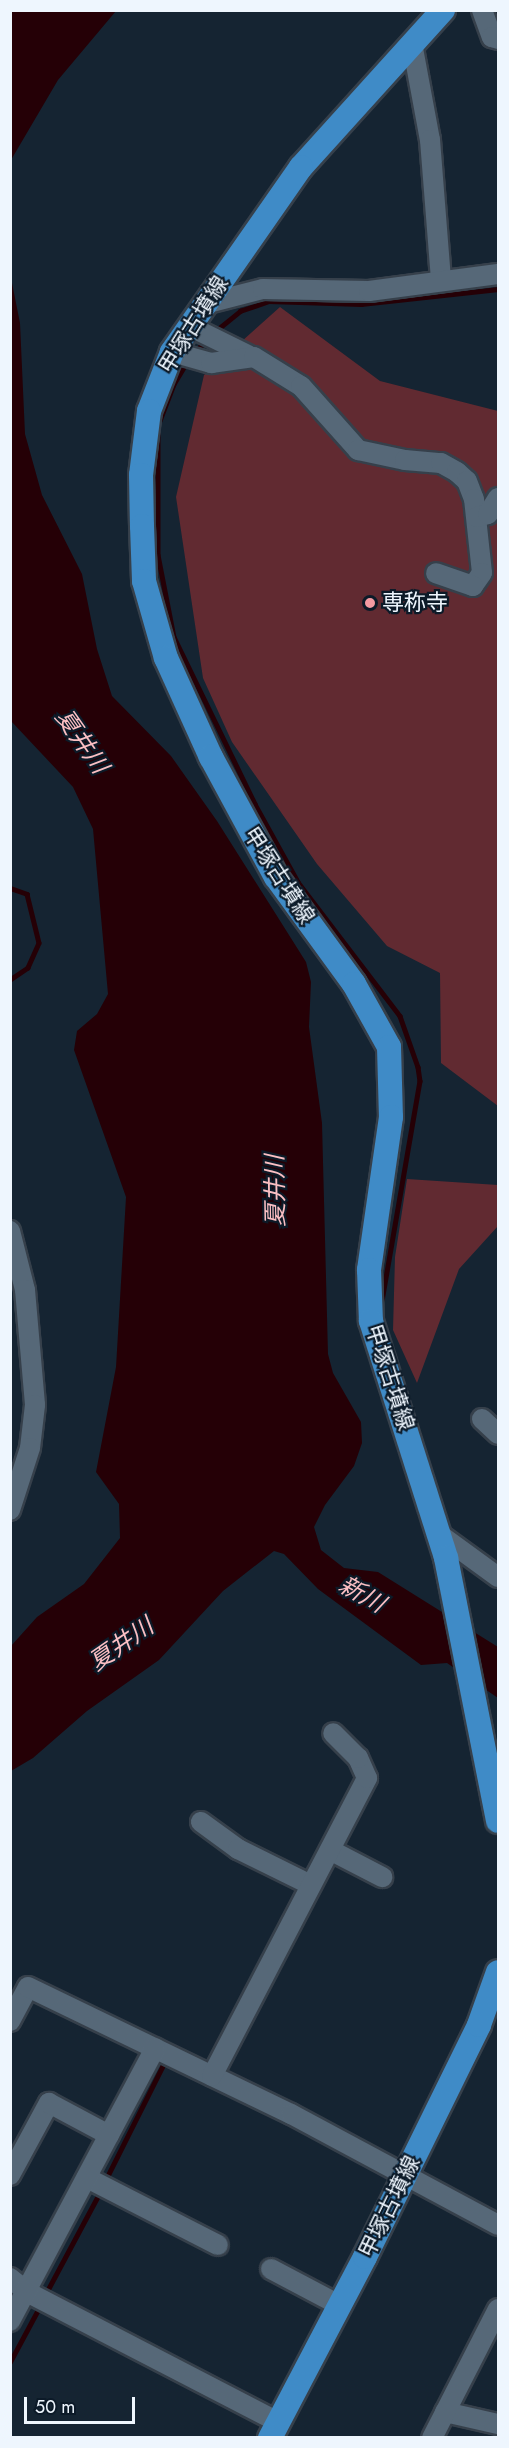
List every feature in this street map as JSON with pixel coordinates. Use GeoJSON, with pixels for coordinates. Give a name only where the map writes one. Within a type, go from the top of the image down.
{"type":"FeatureCollection","features":[{"type":"Feature","properties":{"kind":"main road","name":"甲塚古墳線"},"geometry":{"type":"LineString","coordinates":[[443,10],[301,167],[204,304],[194,328],[149,411],[141,476],[144,581],[166,658],[237,809],[276,877],[360,994],[389,1047],[391,1117],[368,1297],[381,1357],[399,1402],[446,1558],[492,1774],[498,1821]]}},
{"type":"Feature","properties":{"kind":"main road","name":"甲塚古墳線"},"geometry":{"type":"LineString","coordinates":[[274,2430],[406,2175],[479,2025],[498,1972]]}},
{"type":"Feature","properties":{"kind":"street"},"geometry":{"type":"LineString","coordinates":[[482,10],[492,37],[498,39]]}},
{"type":"Feature","properties":{"kind":"street"},"geometry":{"type":"LineString","coordinates":[[412,43],[430,140],[441,280]]}},
{"type":"Feature","properties":{"kind":"street"},"geometry":{"type":"LineString","coordinates":[[204,304],[263,289],[369,291],[498,274]]}},
{"type":"Feature","properties":{"kind":"street"},"geometry":{"type":"LineString","coordinates":[[194,328],[301,386],[358,450],[405,460],[441,463],[458,472],[472,490],[482,559],[480,581],[473,586],[436,573]]}},
{"type":"Feature","properties":{"kind":"street"},"geometry":{"type":"LineString","coordinates":[[178,354],[211,363],[241,352]]}},
{"type":"Feature","properties":{"kind":"street"},"geometry":{"type":"LineString","coordinates":[[477,517],[488,514],[498,498]]}},
{"type":"Feature","properties":{"kind":"street"},"geometry":{"type":"LineString","coordinates":[[10,1231],[25,1290],[35,1405],[30,1448],[10,1510]]}},
{"type":"Feature","properties":{"kind":"street"},"geometry":{"type":"LineString","coordinates":[[10,1273],[25,1290]]}},
{"type":"Feature","properties":{"kind":"street"},"geometry":{"type":"LineString","coordinates":[[482,1419],[498,1434]]}},
{"type":"Feature","properties":{"kind":"street"},"geometry":{"type":"LineString","coordinates":[[440,1534],[498,1577]]}},
{"type":"Feature","properties":{"kind":"street"},"geometry":{"type":"LineString","coordinates":[[212,2076],[367,1778],[358,1758],[333,1733]]}},
{"type":"Feature","properties":{"kind":"street"},"geometry":{"type":"LineString","coordinates":[[201,1822],[238,1849],[311,1885]]}},
{"type":"Feature","properties":{"kind":"street"},"geometry":{"type":"LineString","coordinates":[[330,1850],[382,1877]]}},
{"type":"Feature","properties":{"kind":"street"},"geometry":{"type":"LineString","coordinates":[[10,2021],[19,1988],[212,2076],[406,2175],[498,2225]]}},
{"type":"Feature","properties":{"kind":"street"},"geometry":{"type":"LineString","coordinates":[[10,2321],[154,2048]]}},
{"type":"Feature","properties":{"kind":"street"},"geometry":{"type":"LineString","coordinates":[[10,2175],[49,2103],[110,2135]]}},
{"type":"Feature","properties":{"kind":"street"},"geometry":{"type":"LineString","coordinates":[[87,2178],[218,2246]]}},
{"type":"Feature","properties":{"kind":"street"},"geometry":{"type":"LineString","coordinates":[[271,2269],[339,2305]]}},
{"type":"Feature","properties":{"kind":"street"},"geometry":{"type":"LineString","coordinates":[[10,2278],[27,2292],[274,2430]]}},
{"type":"Feature","properties":{"kind":"street"},"geometry":{"type":"LineString","coordinates":[[432,2438],[498,2309]]}},
{"type":"Feature","properties":{"kind":"street"},"geometry":{"type":"LineString","coordinates":[[445,2412],[498,2424]]}},
{"type":"Feature","properties":{"kind":"shaded area"},"geometry":{"type":"Polygon","coordinates":[[[280,307],[380,381],[498,411],[498,1106],[441,1063],[440,973],[387,946],[317,864],[232,742],[203,678],[176,497],[204,375],[280,307]]]}},
{"type":"Feature","properties":{"kind":"shaded area"},"geometry":{"type":"Polygon","coordinates":[[[407,1179],[498,1185],[498,1226],[459,1269],[417,1383],[393,1330],[395,1257],[407,1179]]]}},
{"type":"Feature","properties":{"kind":"water"},"geometry":{"type":"Polygon","coordinates":[[[11,10],[116,11],[58,80],[11,160],[11,10]]]}},
{"type":"Feature","properties":{"kind":"water"},"geometry":{"type":"Polygon","coordinates":[[[10,273],[20,323],[25,434],[42,495],[82,574],[97,649],[112,696],[171,756],[217,821],[306,962],[311,982],[309,1027],[322,1123],[328,1354],[333,1373],[361,1422],[362,1443],[354,1466],[325,1505],[314,1527],[321,1550],[344,1568],[378,1572],[498,1647],[498,1698],[447,1663],[421,1665],[318,1589],[284,1554],[274,1551],[223,1591],[159,1660],[87,1711],[33,1758],[11,1771],[11,1646],[37,1617],[84,1584],[120,1538],[119,1504],[96,1472],[116,1367],[126,1197],[74,1050],[77,1031],[97,1014],[108,994],[93,829],[73,787],[11,721],[10,273]]]}},
{"type":"Feature","properties":{"kind":"waterway"},"geometry":{"type":"LineString","coordinates":[[213,333],[240,311],[269,301],[361,304],[498,289]]}},
{"type":"Feature","properties":{"kind":"waterway"},"geometry":{"type":"LineString","coordinates":[[194,353],[207,339]]}},
{"type":"Feature","properties":{"kind":"waterway"},"geometry":{"type":"LineString","coordinates":[[159,422],[173,385],[187,362]]}},
{"type":"Feature","properties":{"kind":"waterway"},"geometry":{"type":"LineString","coordinates":[[158,433],[158,555],[174,637],[255,804],[298,882],[400,1016],[418,1067],[420,1081],[382,1300]]}},
{"type":"Feature","properties":{"kind":"waterway"},"geometry":{"type":"LineString","coordinates":[[10,888],[27,894],[39,943],[28,968],[10,980]]}},
{"type":"Feature","properties":{"kind":"waterway"},"geometry":{"type":"LineString","coordinates":[[105,2181],[164,2063]]}},
{"type":"Feature","properties":{"kind":"waterway"},"geometry":{"type":"LineString","coordinates":[[45,2295],[100,2192]]}},
{"type":"Feature","properties":{"kind":"waterway"},"geometry":{"type":"LineString","coordinates":[[10,2362],[40,2306]]}},
{"type":"Feature","properties":{"kind":"place","name":"専称寺"},"geometry":{"type":"Point","coordinates":[370,603]}},
{"type":"Feature","properties":{"kind":"water label","name":"夏井川"},"geometry":{"type":"Point","coordinates":[82,741]}},
{"type":"Feature","properties":{"kind":"water label","name":"夏井川"},"geometry":{"type":"Point","coordinates":[275,1191]}},
{"type":"Feature","properties":{"kind":"water label","name":"新川"},"geometry":{"type":"Point","coordinates":[362,1594]}},
{"type":"Feature","properties":{"kind":"water label","name":"夏井川"},"geometry":{"type":"Point","coordinates":[121,1644]}}]}
